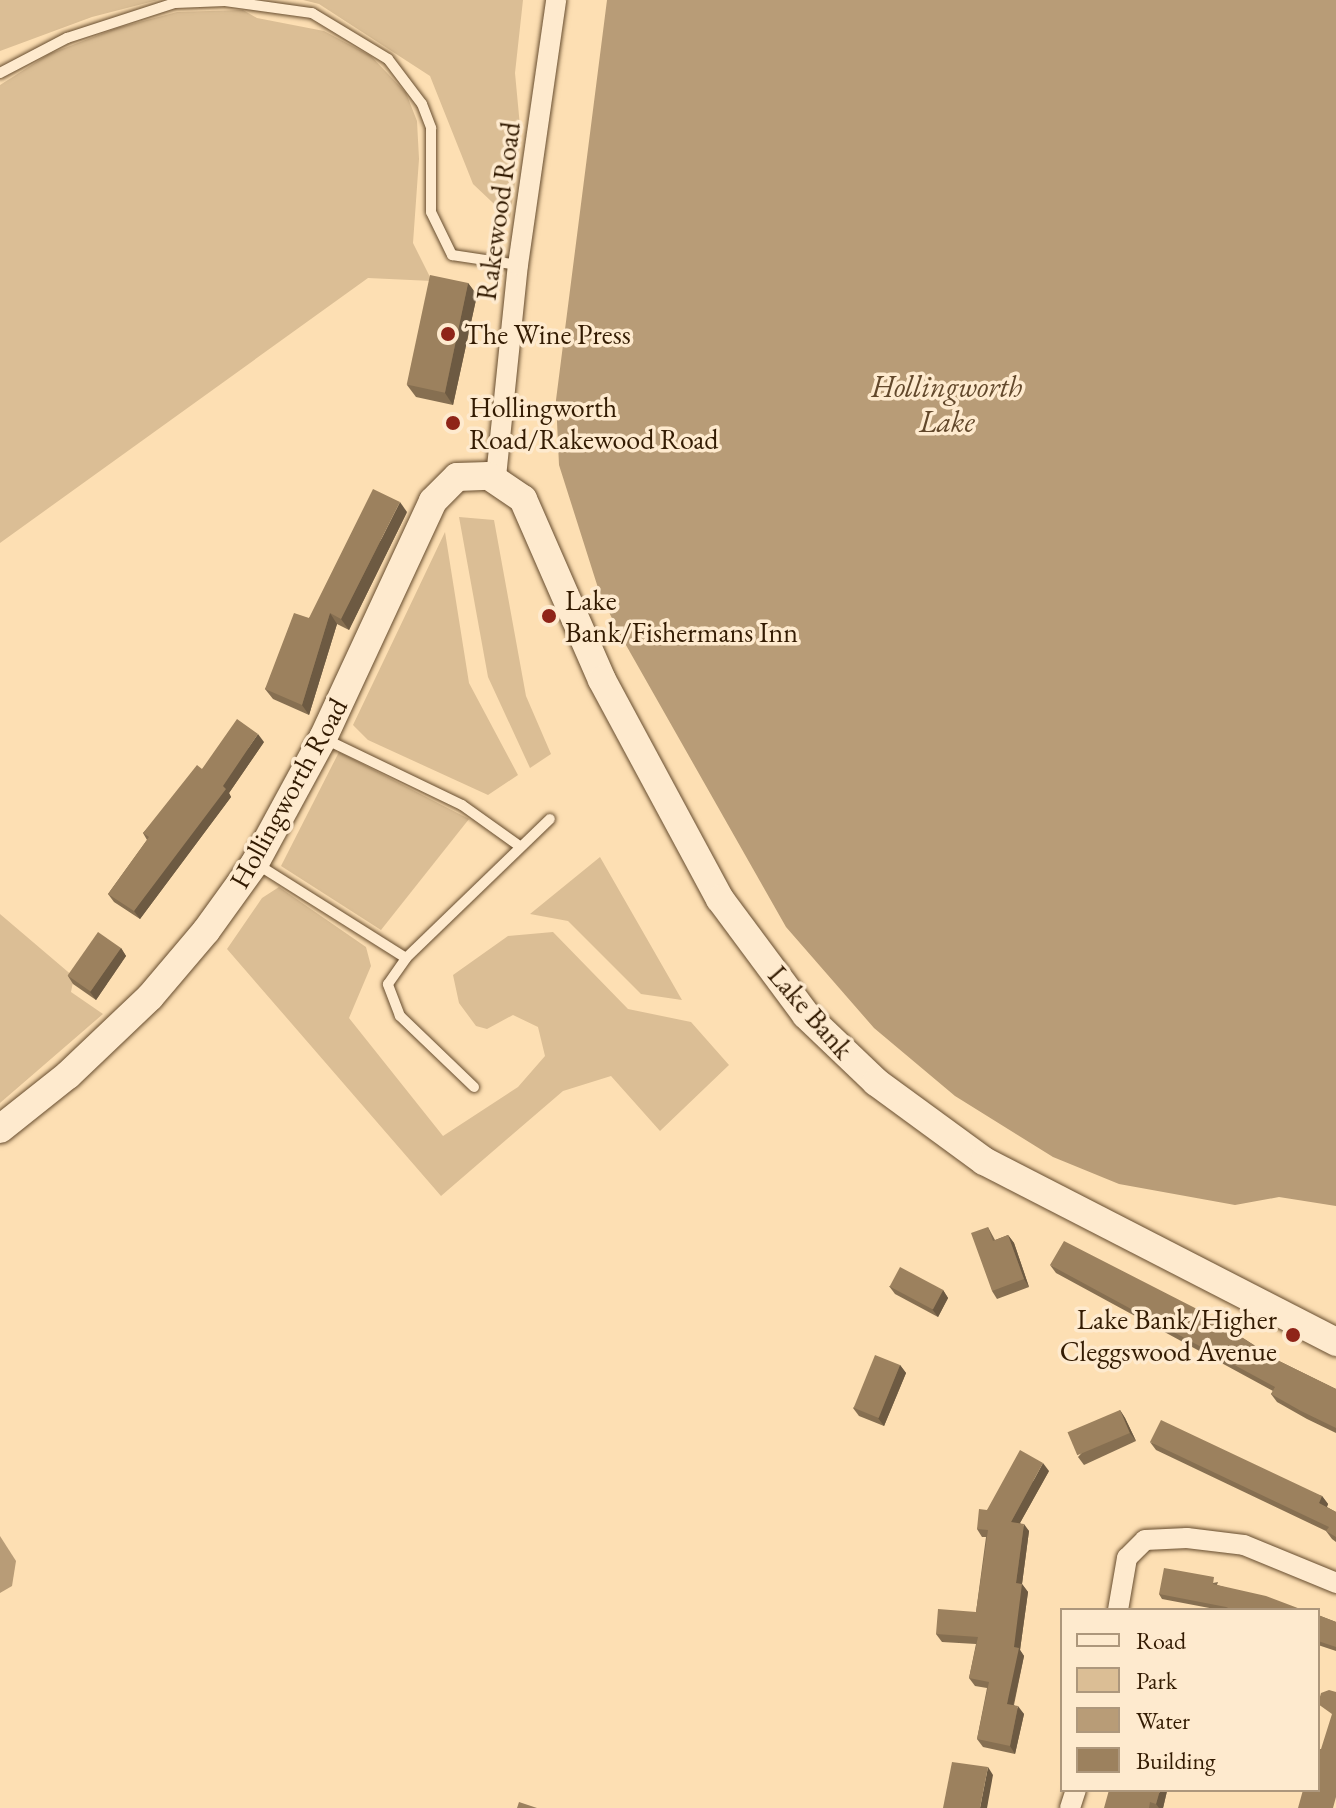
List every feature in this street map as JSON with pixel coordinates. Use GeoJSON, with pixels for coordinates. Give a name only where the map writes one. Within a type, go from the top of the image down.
{"type":"FeatureCollection","features":[{"type":"Feature","properties":{"kind":"main road","name":"Hollingworth Road"},"geometry":{"type":"LineString","coordinates":[[0,1129],[68,1075],[150,997],[255,863],[323,738],[433,501],[457,477],[496,477]]}},
{"type":"Feature","properties":{"kind":"main road","name":"Lake Bank"},"geometry":{"type":"LineString","coordinates":[[496,477],[523,499],[602,680],[720,899],[806,1015],[876,1082],[984,1161],[1336,1342]]}},
{"type":"Feature","properties":{"kind":"street","name":"Rakewood Road"},"geometry":{"type":"LineString","coordinates":[[496,477],[518,265],[556,0]]}},
{"type":"Feature","properties":{"kind":"street"},"geometry":{"type":"LineString","coordinates":[[1118,1608],[1127,1558],[1145,1540],[1187,1538],[1244,1545],[1336,1583]]}},
{"type":"Feature","properties":{"kind":"lane"},"geometry":{"type":"LineString","coordinates":[[0,73],[67,38],[175,3],[225,1],[312,13],[388,59],[422,104],[431,128],[431,212],[452,255],[518,265]]}},
{"type":"Feature","properties":{"kind":"lane"},"geometry":{"type":"LineString","coordinates":[[323,738],[462,805],[518,845]]}},
{"type":"Feature","properties":{"kind":"lane"},"geometry":{"type":"LineString","coordinates":[[474,1087],[400,1016],[388,984],[406,958],[518,845],[550,819]]}},
{"type":"Feature","properties":{"kind":"lane"},"geometry":{"type":"LineString","coordinates":[[255,863],[406,958]]}},
{"type":"Feature","properties":{"kind":"green space"},"geometry":{"type":"Polygon","coordinates":[[[0,0],[158,0],[92,17],[0,51],[0,0]]]}},
{"type":"Feature","properties":{"kind":"green space"},"geometry":{"type":"Polygon","coordinates":[[[303,0],[523,0],[515,73],[521,137],[510,219],[473,184],[430,76],[319,4],[303,0]]]}},
{"type":"Feature","properties":{"kind":"green space"},"geometry":{"type":"Polygon","coordinates":[[[243,10],[257,18],[324,31],[371,56],[406,93],[417,121],[419,159],[413,243],[432,281],[368,278],[0,543],[0,85],[49,54],[117,28],[177,12],[243,10]]]}},
{"type":"Feature","properties":{"kind":"green space"},"geometry":{"type":"Polygon","coordinates":[[[459,517],[494,520],[526,696],[551,754],[530,768],[488,677],[459,517]]]}},
{"type":"Feature","properties":{"kind":"green space"},"geometry":{"type":"Polygon","coordinates":[[[445,532],[469,683],[518,775],[488,795],[368,740],[353,725],[445,532]]]}},
{"type":"Feature","properties":{"kind":"green space"},"geometry":{"type":"Polygon","coordinates":[[[339,752],[469,819],[381,930],[281,866],[339,752]]]}},
{"type":"Feature","properties":{"kind":"green space"},"geometry":{"type":"Polygon","coordinates":[[[600,857],[682,1000],[641,994],[568,921],[530,914],[600,857]]]}},
{"type":"Feature","properties":{"kind":"green space"},"geometry":{"type":"Polygon","coordinates":[[[279,887],[366,947],[371,966],[349,1018],[443,1136],[518,1087],[545,1056],[538,1027],[513,1015],[487,1029],[476,1026],[459,1003],[453,975],[508,936],[553,932],[628,1009],[691,1022],[729,1065],[660,1131],[611,1076],[563,1091],[441,1196],[227,949],[262,898],[279,887]]]}},
{"type":"Feature","properties":{"kind":"green space"},"geometry":{"type":"Polygon","coordinates":[[[0,914],[74,977],[71,992],[103,1014],[0,1103],[0,914]]]}},
{"type":"Feature","properties":{"kind":"water","name":"Hollingworth Lake"},"geometry":{"type":"Polygon","coordinates":[[[607,0],[1336,0],[1336,1206],[1279,1197],[1235,1205],[1119,1184],[1053,1157],[955,1096],[874,1028],[786,927],[618,631],[599,591],[559,465],[556,400],[607,0]]]}},
{"type":"Feature","properties":{"kind":"water"},"geometry":{"type":"Polygon","coordinates":[[[0,1536],[16,1561],[12,1586],[0,1593],[0,1536]]]}},
{"type":"Feature","properties":{"kind":"building","name":"The Wine Press"},"geometry":{"type":"Polygon","coordinates":[[[430,275],[468,283],[445,393],[407,385],[430,275]]]}},
{"type":"Feature","properties":{"kind":"building"},"geometry":{"type":"Polygon","coordinates":[[[373,489],[400,502],[341,619],[330,613],[302,705],[265,689],[294,613],[309,618],[373,489]]]}},
{"type":"Feature","properties":{"kind":"building"},"geometry":{"type":"Polygon","coordinates":[[[237,719],[258,734],[223,786],[226,789],[134,911],[108,894],[149,837],[143,833],[197,765],[202,769],[237,719]]]}},
{"type":"Feature","properties":{"kind":"building"},"geometry":{"type":"Polygon","coordinates":[[[98,932],[121,948],[91,991],[68,975],[98,932]]]}},
{"type":"Feature","properties":{"kind":"building"},"geometry":{"type":"Polygon","coordinates":[[[988,1227],[993,1241],[1008,1235],[1024,1279],[992,1291],[971,1233],[988,1227]]]}},
{"type":"Feature","properties":{"kind":"building"},"geometry":{"type":"Polygon","coordinates":[[[1064,1241],[1238,1330],[1236,1334],[1279,1361],[1336,1389],[1336,1428],[1271,1394],[1275,1387],[1050,1265],[1064,1241]]]}},
{"type":"Feature","properties":{"kind":"building"},"geometry":{"type":"Polygon","coordinates":[[[900,1267],[943,1290],[933,1309],[890,1286],[900,1267]]]}},
{"type":"Feature","properties":{"kind":"building"},"geometry":{"type":"Polygon","coordinates":[[[875,1355],[900,1365],[879,1418],[854,1408],[875,1355]]]}},
{"type":"Feature","properties":{"kind":"building"},"geometry":{"type":"Polygon","coordinates":[[[1120,1410],[1130,1433],[1077,1455],[1068,1432],[1120,1410]]]}},
{"type":"Feature","properties":{"kind":"building"},"geometry":{"type":"Polygon","coordinates":[[[1161,1420],[1322,1496],[1319,1503],[1336,1512],[1336,1537],[1326,1531],[1329,1527],[1150,1442],[1161,1420]]]}},
{"type":"Feature","properties":{"kind":"building"},"geometry":{"type":"Polygon","coordinates":[[[1020,1450],[1043,1463],[1011,1522],[1024,1524],[1016,1583],[1022,1584],[1014,1647],[1019,1648],[1007,1704],[1018,1706],[1010,1746],[977,1739],[989,1682],[969,1678],[978,1637],[936,1634],[938,1609],[976,1612],[988,1530],[977,1529],[979,1509],[987,1510],[1020,1450]]]}},
{"type":"Feature","properties":{"kind":"building"},"geometry":{"type":"Polygon","coordinates":[[[1164,1568],[1214,1577],[1213,1584],[1266,1596],[1298,1608],[1228,1608],[1159,1594],[1164,1568]]]}},
{"type":"Feature","properties":{"kind":"building"},"geometry":{"type":"Polygon","coordinates":[[[1320,1616],[1336,1622],[1336,1647],[1320,1642],[1320,1616]]]}},
{"type":"Feature","properties":{"kind":"building"},"geometry":{"type":"Polygon","coordinates":[[[1329,1690],[1336,1692],[1336,1797],[1333,1808],[1298,1808],[1302,1792],[1320,1792],[1320,1749],[1332,1714],[1320,1705],[1321,1693],[1329,1690]]]}},
{"type":"Feature","properties":{"kind":"building"},"geometry":{"type":"Polygon","coordinates":[[[952,1762],[988,1767],[980,1808],[943,1808],[952,1762]]]}},
{"type":"Feature","properties":{"kind":"building"},"geometry":{"type":"Polygon","coordinates":[[[1108,1792],[1159,1792],[1156,1804],[1150,1802],[1149,1808],[1104,1808],[1108,1792]]]}},
{"type":"Feature","properties":{"kind":"building"},"geometry":{"type":"Polygon","coordinates":[[[519,1802],[537,1808],[517,1808],[519,1802]]]}},
{"type":"Feature","properties":{"kind":"place","name":"The Wine Press"},"geometry":{"type":"Point","coordinates":[448,334]}},
{"type":"Feature","properties":{"kind":"place","name":"Hollingworth Road/Rakewood Road"},"geometry":{"type":"Point","coordinates":[453,423]}},
{"type":"Feature","properties":{"kind":"place","name":"Lake Bank/Fishermans Inn"},"geometry":{"type":"Point","coordinates":[549,616]}},
{"type":"Feature","properties":{"kind":"place","name":"Lake Bank/Higher Cleggswood Avenue"},"geometry":{"type":"Point","coordinates":[1293,1335]}}]}
